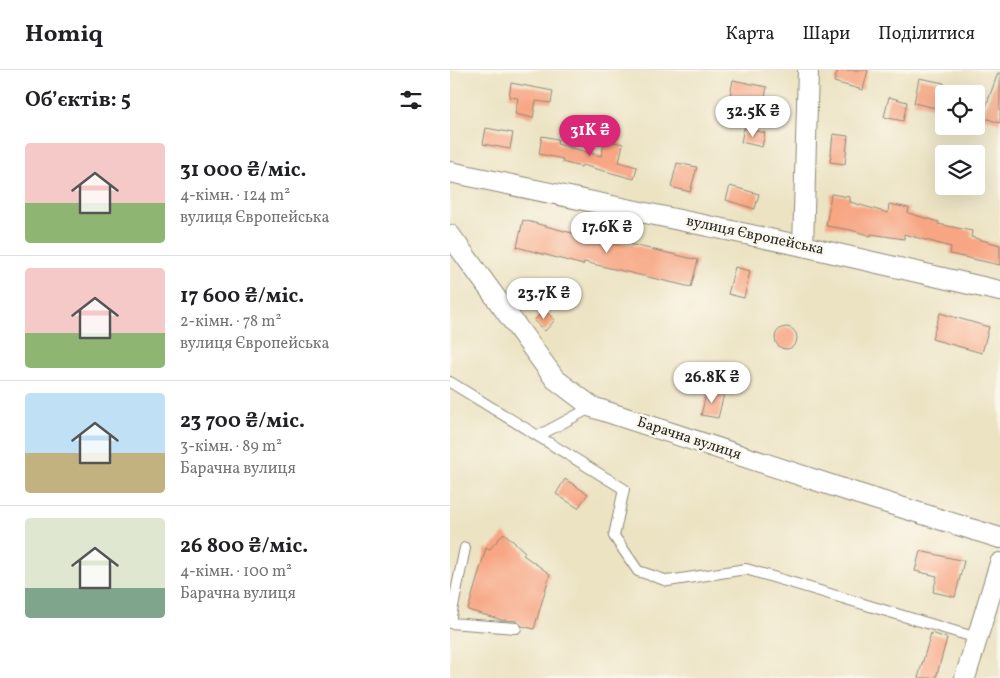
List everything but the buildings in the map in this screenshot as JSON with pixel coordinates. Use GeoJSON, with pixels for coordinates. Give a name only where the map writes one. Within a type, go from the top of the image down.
{"type":"FeatureCollection","features":[{"type":"Feature","properties":{"kind":"street"},"geometry":{"type":"LineString","coordinates":[[803,246],[808,70]]}},
{"type":"Feature","properties":{"kind":"street","name":"вулиця Європейська"},"geometry":{"type":"LineString","coordinates":[[450,172],[803,246],[1000,291]]}},
{"type":"Feature","properties":{"kind":"street","name":"Барачна вулиця"},"geometry":{"type":"LineString","coordinates":[[450,235],[555,379],[592,407],[1000,538]]}},
{"type":"Feature","properties":{"kind":"street"},"geometry":{"type":"LineString","coordinates":[[965,678],[1000,563]]}},
{"type":"Feature","properties":{"kind":"lane"},"geometry":{"type":"LineString","coordinates":[[450,382],[624,489],[614,536],[638,571],[668,581],[746,569],[977,638]]}},
{"type":"Feature","properties":{"kind":"lane"},"geometry":{"type":"LineString","coordinates":[[538,436],[592,407]]}},
{"type":"Feature","properties":{"kind":"lane"},"geometry":{"type":"LineString","coordinates":[[465,548],[450,622],[516,628]]}}]}
